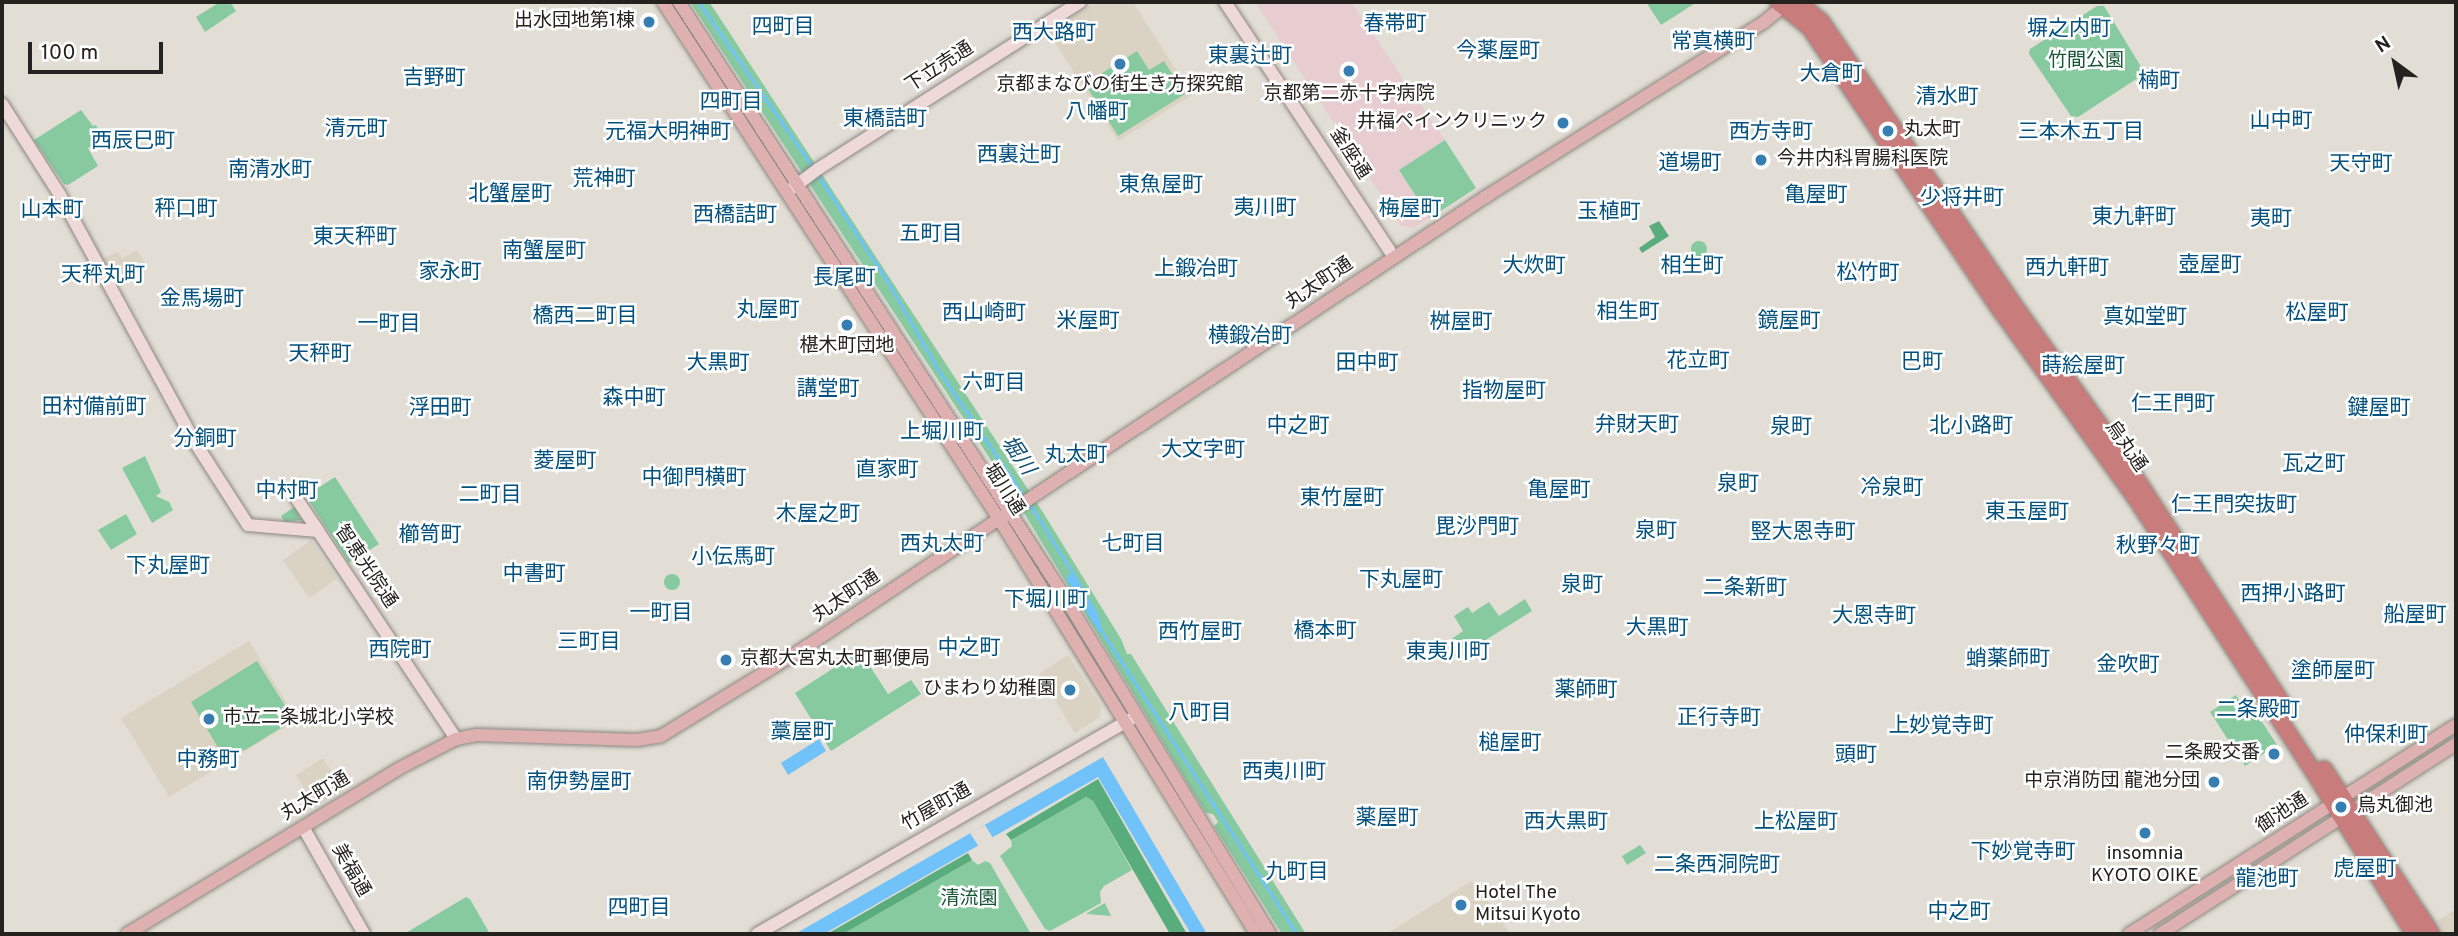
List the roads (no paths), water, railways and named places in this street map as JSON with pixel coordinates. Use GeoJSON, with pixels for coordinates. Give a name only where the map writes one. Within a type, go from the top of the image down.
{"type":"FeatureCollection","features":[{"type":"Feature","properties":{"kind":"highway","name":"烏丸通"},"geometry":{"type":"LineString","coordinates":[[1787,3],[1810,28],[2000,308],[2137,500],[2343,808],[2432,934]]}},
{"type":"Feature","properties":{"kind":"highway","name":"烏丸通"},"geometry":{"type":"LineString","coordinates":[[2343,808],[2414,934]]}},
{"type":"Feature","properties":{"kind":"main road","name":"堀川通"},"geometry":{"type":"LineString","coordinates":[[663,2],[788,192],[1009,511]]}},
{"type":"Feature","properties":{"kind":"main road","name":"堀川通"},"geometry":{"type":"LineString","coordinates":[[679,2],[802,180],[1009,511],[1256,934]]}},
{"type":"Feature","properties":{"kind":"main road","name":"丸太町通"},"geometry":{"type":"LineString","coordinates":[[127,934],[303,827],[456,739],[477,735],[637,740],[659,737],[795,654],[1394,257],[1787,3]]}},
{"type":"Feature","properties":{"kind":"main road","name":"堀川通"},"geometry":{"type":"LineString","coordinates":[[1132,718],[1270,934]]}},
{"type":"Feature","properties":{"kind":"main road","name":"御池通"},"geometry":{"type":"LineString","coordinates":[[2160,934],[2343,808],[2456,724]]}},
{"type":"Feature","properties":{"kind":"main road","name":"御池通"},"geometry":{"type":"LineString","coordinates":[[2129,934],[2456,744]]}},
{"type":"Feature","properties":{"kind":"street","name":"下立売通"},"geometry":{"type":"LineString","coordinates":[[788,192],[818,169],[1080,2]]}},
{"type":"Feature","properties":{"kind":"street","name":"釜座通"},"geometry":{"type":"LineString","coordinates":[[1225,2],[1394,257]]}},
{"type":"Feature","properties":{"kind":"street","name":"智恵光院通"},"geometry":{"type":"LineString","coordinates":[[2,104],[60,195],[196,444],[248,525],[318,531],[456,739]]}},
{"type":"Feature","properties":{"kind":"street"},"geometry":{"type":"LineString","coordinates":[[296,498],[318,531]]}},
{"type":"Feature","properties":{"kind":"street","name":"竹屋町通"},"geometry":{"type":"LineString","coordinates":[[757,934],[1132,718]]}},
{"type":"Feature","properties":{"kind":"street","name":"美福通"},"geometry":{"type":"LineString","coordinates":[[303,827],[364,934]]}},
{"type":"Feature","properties":{"kind":"water"},"geometry":{"type":"Polygon","coordinates":[[[1073,570],[1099,616],[1102,629],[1099,632],[1066,579],[1073,570]]]}},
{"type":"Feature","properties":{"kind":"water"},"geometry":{"type":"Polygon","coordinates":[[[819,739],[826,751],[788,775],[781,763],[819,739]]]}},
{"type":"Feature","properties":{"kind":"water"},"geometry":{"type":"Polygon","coordinates":[[[1103,757],[1207,934],[1191,934],[1098,777],[824,934],[795,934],[1103,757]]]}},
{"type":"Feature","properties":{"kind":"waterway","name":"堀川"},"geometry":{"type":"LineString","coordinates":[[699,2],[812,166]]}},
{"type":"Feature","properties":{"kind":"waterway","name":"堀川"},"geometry":{"type":"LineString","coordinates":[[818,175],[887,280],[938,369],[1024,496]]}},
{"type":"Feature","properties":{"kind":"waterway","name":"堀川"},"geometry":{"type":"LineString","coordinates":[[1030,504],[1073,573]]}},
{"type":"Feature","properties":{"kind":"waterway","name":"堀川"},"geometry":{"type":"LineString","coordinates":[[1100,628],[1297,934]]}},
{"type":"Feature","properties":{"kind":"place","name":"出水団地第1棟"},"geometry":{"type":"Point","coordinates":[649,22]}},
{"type":"Feature","properties":{"kind":"place","name":"京都まなびの街生き方探究館"},"geometry":{"type":"Point","coordinates":[1120,64]}},
{"type":"Feature","properties":{"kind":"place","name":"京都第二赤十字病院"},"geometry":{"type":"Point","coordinates":[1349,71]}},
{"type":"Feature","properties":{"kind":"place","name":"井福ペインクリニック"},"geometry":{"type":"Point","coordinates":[1563,123]}},
{"type":"Feature","properties":{"kind":"place","name":"丸太町"},"geometry":{"type":"Point","coordinates":[1888,131]}},
{"type":"Feature","properties":{"kind":"place","name":"今井内科胃腸科医院"},"geometry":{"type":"Point","coordinates":[1761,160]}},
{"type":"Feature","properties":{"kind":"place","name":"椹木町団地"},"geometry":{"type":"Point","coordinates":[847,325]}},
{"type":"Feature","properties":{"kind":"place","name":"京都大宮丸太町郵便局"},"geometry":{"type":"Point","coordinates":[726,660]}},
{"type":"Feature","properties":{"kind":"place","name":"ひまわり幼稚園"},"geometry":{"type":"Point","coordinates":[1070,690]}},
{"type":"Feature","properties":{"kind":"place","name":"市立二条城北小学校"},"geometry":{"type":"Point","coordinates":[209,719]}},
{"type":"Feature","properties":{"kind":"place","name":"二条殿交番"},"geometry":{"type":"Point","coordinates":[2274,754]}},
{"type":"Feature","properties":{"kind":"place","name":"中京消防団 龍池分団"},"geometry":{"type":"Point","coordinates":[2214,782]}},
{"type":"Feature","properties":{"kind":"place","name":"烏丸御池"},"geometry":{"type":"Point","coordinates":[2341,807]}},
{"type":"Feature","properties":{"kind":"place","name":"insomnia KYOTO OIKE"},"geometry":{"type":"Point","coordinates":[2145,833]}},
{"type":"Feature","properties":{"kind":"place","name":"Hotel The Mitsui Kyoto"},"geometry":{"type":"Point","coordinates":[1461,905]}},
{"type":"Feature","properties":{"kind":"district","name":"春帯町"},"geometry":{"type":"Point","coordinates":[1395,25]}},
{"type":"Feature","properties":{"kind":"district","name":"四町目"},"geometry":{"type":"Point","coordinates":[783,28]}},
{"type":"Feature","properties":{"kind":"district","name":"塀之内町"},"geometry":{"type":"Point","coordinates":[2069,30]}},
{"type":"Feature","properties":{"kind":"district","name":"西大路町"},"geometry":{"type":"Point","coordinates":[1054,34]}},
{"type":"Feature","properties":{"kind":"district","name":"常真横町"},"geometry":{"type":"Point","coordinates":[1713,43]}},
{"type":"Feature","properties":{"kind":"district","name":"今薬屋町"},"geometry":{"type":"Point","coordinates":[1498,52]}},
{"type":"Feature","properties":{"kind":"district","name":"東裏辻町"},"geometry":{"type":"Point","coordinates":[1250,57]}},
{"type":"Feature","properties":{"kind":"district","name":"大倉町"},"geometry":{"type":"Point","coordinates":[1831,75]}},
{"type":"Feature","properties":{"kind":"district","name":"吉野町"},"geometry":{"type":"Point","coordinates":[434,79]}},
{"type":"Feature","properties":{"kind":"district","name":"楠町"},"geometry":{"type":"Point","coordinates":[2159,82]}},
{"type":"Feature","properties":{"kind":"district","name":"清水町"},"geometry":{"type":"Point","coordinates":[1947,98]}},
{"type":"Feature","properties":{"kind":"district","name":"四町目"},"geometry":{"type":"Point","coordinates":[731,103]}},
{"type":"Feature","properties":{"kind":"district","name":"八幡町"},"geometry":{"type":"Point","coordinates":[1097,113]}},
{"type":"Feature","properties":{"kind":"district","name":"東橋詰町"},"geometry":{"type":"Point","coordinates":[885,120]}},
{"type":"Feature","properties":{"kind":"district","name":"山中町"},"geometry":{"type":"Point","coordinates":[2281,122]}},
{"type":"Feature","properties":{"kind":"district","name":"清元町"},"geometry":{"type":"Point","coordinates":[356,130]}},
{"type":"Feature","properties":{"kind":"district","name":"元福大明神町"},"geometry":{"type":"Point","coordinates":[668,133]}},
{"type":"Feature","properties":{"kind":"district","name":"西方寺町"},"geometry":{"type":"Point","coordinates":[1771,133]}},
{"type":"Feature","properties":{"kind":"district","name":"三本木五丁目"},"geometry":{"type":"Point","coordinates":[2081,133]}},
{"type":"Feature","properties":{"kind":"district","name":"西辰巳町"},"geometry":{"type":"Point","coordinates":[133,142]}},
{"type":"Feature","properties":{"kind":"district","name":"西裏辻町"},"geometry":{"type":"Point","coordinates":[1019,156]}},
{"type":"Feature","properties":{"kind":"district","name":"道場町"},"geometry":{"type":"Point","coordinates":[1690,164]}},
{"type":"Feature","properties":{"kind":"district","name":"天守町"},"geometry":{"type":"Point","coordinates":[2361,165]}},
{"type":"Feature","properties":{"kind":"district","name":"南清水町"},"geometry":{"type":"Point","coordinates":[270,171]}},
{"type":"Feature","properties":{"kind":"district","name":"荒神町"},"geometry":{"type":"Point","coordinates":[604,180]}},
{"type":"Feature","properties":{"kind":"district","name":"東魚屋町"},"geometry":{"type":"Point","coordinates":[1161,186]}},
{"type":"Feature","properties":{"kind":"district","name":"北蟹屋町"},"geometry":{"type":"Point","coordinates":[510,195]}},
{"type":"Feature","properties":{"kind":"district","name":"亀屋町"},"geometry":{"type":"Point","coordinates":[1816,196]}},
{"type":"Feature","properties":{"kind":"district","name":"少将井町"},"geometry":{"type":"Point","coordinates":[1962,199]}},
{"type":"Feature","properties":{"kind":"district","name":"夷川町"},"geometry":{"type":"Point","coordinates":[1265,209]}},
{"type":"Feature","properties":{"kind":"district","name":"秤口町"},"geometry":{"type":"Point","coordinates":[186,210]}},
{"type":"Feature","properties":{"kind":"district","name":"梅屋町"},"geometry":{"type":"Point","coordinates":[1410,210]}},
{"type":"Feature","properties":{"kind":"district","name":"山本町"},"geometry":{"type":"Point","coordinates":[52,211]}},
{"type":"Feature","properties":{"kind":"district","name":"玉植町"},"geometry":{"type":"Point","coordinates":[1609,213]}},
{"type":"Feature","properties":{"kind":"district","name":"西橋詰町"},"geometry":{"type":"Point","coordinates":[735,216]}},
{"type":"Feature","properties":{"kind":"district","name":"東九軒町"},"geometry":{"type":"Point","coordinates":[2134,218]}},
{"type":"Feature","properties":{"kind":"district","name":"夷町"},"geometry":{"type":"Point","coordinates":[2271,220]}},
{"type":"Feature","properties":{"kind":"district","name":"五町目"},"geometry":{"type":"Point","coordinates":[931,235]}},
{"type":"Feature","properties":{"kind":"district","name":"東天秤町"},"geometry":{"type":"Point","coordinates":[355,238]}},
{"type":"Feature","properties":{"kind":"district","name":"南蟹屋町"},"geometry":{"type":"Point","coordinates":[544,252]}},
{"type":"Feature","properties":{"kind":"district","name":"壺屋町"},"geometry":{"type":"Point","coordinates":[2210,266]}},
{"type":"Feature","properties":{"kind":"district","name":"大炊町"},"geometry":{"type":"Point","coordinates":[1534,267]}},
{"type":"Feature","properties":{"kind":"district","name":"相生町"},"geometry":{"type":"Point","coordinates":[1692,267]}},
{"type":"Feature","properties":{"kind":"district","name":"西九軒町"},"geometry":{"type":"Point","coordinates":[2067,269]}},
{"type":"Feature","properties":{"kind":"district","name":"上鍛冶町"},"geometry":{"type":"Point","coordinates":[1196,270]}},
{"type":"Feature","properties":{"kind":"district","name":"家永町"},"geometry":{"type":"Point","coordinates":[450,273]}},
{"type":"Feature","properties":{"kind":"district","name":"松竹町"},"geometry":{"type":"Point","coordinates":[1868,274]}},
{"type":"Feature","properties":{"kind":"district","name":"天秤丸町"},"geometry":{"type":"Point","coordinates":[103,276]}},
{"type":"Feature","properties":{"kind":"district","name":"長尾町"},"geometry":{"type":"Point","coordinates":[844,279]}},
{"type":"Feature","properties":{"kind":"district","name":"金馬場町"},"geometry":{"type":"Point","coordinates":[202,300]}},
{"type":"Feature","properties":{"kind":"district","name":"丸屋町"},"geometry":{"type":"Point","coordinates":[768,311]}},
{"type":"Feature","properties":{"kind":"district","name":"相生町"},"geometry":{"type":"Point","coordinates":[1628,313]}},
{"type":"Feature","properties":{"kind":"district","name":"西山崎町"},"geometry":{"type":"Point","coordinates":[984,314]}},
{"type":"Feature","properties":{"kind":"district","name":"松屋町"},"geometry":{"type":"Point","coordinates":[2317,314]}},
{"type":"Feature","properties":{"kind":"district","name":"橋西二町目"},"geometry":{"type":"Point","coordinates":[585,317]}},
{"type":"Feature","properties":{"kind":"district","name":"真如堂町"},"geometry":{"type":"Point","coordinates":[2145,318]}},
{"type":"Feature","properties":{"kind":"district","name":"米屋町"},"geometry":{"type":"Point","coordinates":[1088,322]}},
{"type":"Feature","properties":{"kind":"district","name":"鏡屋町"},"geometry":{"type":"Point","coordinates":[1789,322]}},
{"type":"Feature","properties":{"kind":"district","name":"桝屋町"},"geometry":{"type":"Point","coordinates":[1461,323]}},
{"type":"Feature","properties":{"kind":"district","name":"一町目"},"geometry":{"type":"Point","coordinates":[389,325]}},
{"type":"Feature","properties":{"kind":"district","name":"横鍛冶町"},"geometry":{"type":"Point","coordinates":[1250,337]}},
{"type":"Feature","properties":{"kind":"district","name":"天秤町"},"geometry":{"type":"Point","coordinates":[320,355]}},
{"type":"Feature","properties":{"kind":"district","name":"花立町"},"geometry":{"type":"Point","coordinates":[1698,362]}},
{"type":"Feature","properties":{"kind":"district","name":"巴町"},"geometry":{"type":"Point","coordinates":[1922,363]}},
{"type":"Feature","properties":{"kind":"district","name":"大黒町"},"geometry":{"type":"Point","coordinates":[718,364]}},
{"type":"Feature","properties":{"kind":"district","name":"田中町"},"geometry":{"type":"Point","coordinates":[1367,364]}},
{"type":"Feature","properties":{"kind":"district","name":"蒔絵屋町"},"geometry":{"type":"Point","coordinates":[2083,367]}},
{"type":"Feature","properties":{"kind":"district","name":"六町目"},"geometry":{"type":"Point","coordinates":[994,384]}},
{"type":"Feature","properties":{"kind":"district","name":"講堂町"},"geometry":{"type":"Point","coordinates":[828,390]}},
{"type":"Feature","properties":{"kind":"district","name":"指物屋町"},"geometry":{"type":"Point","coordinates":[1504,392]}},
{"type":"Feature","properties":{"kind":"district","name":"森中町"},"geometry":{"type":"Point","coordinates":[634,399]}},
{"type":"Feature","properties":{"kind":"district","name":"仁王門町"},"geometry":{"type":"Point","coordinates":[2173,405]}},
{"type":"Feature","properties":{"kind":"district","name":"田村備前町"},"geometry":{"type":"Point","coordinates":[94,408]}},
{"type":"Feature","properties":{"kind":"district","name":"浮田町"},"geometry":{"type":"Point","coordinates":[440,409]}},
{"type":"Feature","properties":{"kind":"district","name":"鍵屋町"},"geometry":{"type":"Point","coordinates":[2379,409]}},
{"type":"Feature","properties":{"kind":"district","name":"弁財天町"},"geometry":{"type":"Point","coordinates":[1637,426]}},
{"type":"Feature","properties":{"kind":"district","name":"中之町"},"geometry":{"type":"Point","coordinates":[1298,427]}},
{"type":"Feature","properties":{"kind":"district","name":"北小路町"},"geometry":{"type":"Point","coordinates":[1971,427]}},
{"type":"Feature","properties":{"kind":"district","name":"泉町"},"geometry":{"type":"Point","coordinates":[1791,428]}},
{"type":"Feature","properties":{"kind":"district","name":"上堀川町"},"geometry":{"type":"Point","coordinates":[942,433]}},
{"type":"Feature","properties":{"kind":"district","name":"分銅町"},"geometry":{"type":"Point","coordinates":[205,440]}},
{"type":"Feature","properties":{"kind":"district","name":"大文字町"},"geometry":{"type":"Point","coordinates":[1203,451]}},
{"type":"Feature","properties":{"kind":"district","name":"丸太町"},"geometry":{"type":"Point","coordinates":[1076,456]}},
{"type":"Feature","properties":{"kind":"district","name":"菱屋町"},"geometry":{"type":"Point","coordinates":[565,462]}},
{"type":"Feature","properties":{"kind":"district","name":"瓦之町"},"geometry":{"type":"Point","coordinates":[2314,465]}},
{"type":"Feature","properties":{"kind":"district","name":"直家町"},"geometry":{"type":"Point","coordinates":[887,471]}},
{"type":"Feature","properties":{"kind":"district","name":"中御門横町"},"geometry":{"type":"Point","coordinates":[694,479]}},
{"type":"Feature","properties":{"kind":"district","name":"泉町"},"geometry":{"type":"Point","coordinates":[1738,485]}},
{"type":"Feature","properties":{"kind":"district","name":"冷泉町"},"geometry":{"type":"Point","coordinates":[1892,489]}},
{"type":"Feature","properties":{"kind":"district","name":"亀屋町"},"geometry":{"type":"Point","coordinates":[1559,491]}},
{"type":"Feature","properties":{"kind":"district","name":"中村町"},"geometry":{"type":"Point","coordinates":[287,492]}},
{"type":"Feature","properties":{"kind":"district","name":"二町目"},"geometry":{"type":"Point","coordinates":[490,496]}},
{"type":"Feature","properties":{"kind":"district","name":"東竹屋町"},"geometry":{"type":"Point","coordinates":[1342,499]}},
{"type":"Feature","properties":{"kind":"district","name":"仁王門突抜町"},"geometry":{"type":"Point","coordinates":[2234,506]}},
{"type":"Feature","properties":{"kind":"district","name":"東玉屋町"},"geometry":{"type":"Point","coordinates":[2027,513]}},
{"type":"Feature","properties":{"kind":"district","name":"木屋之町"},"geometry":{"type":"Point","coordinates":[818,515]}},
{"type":"Feature","properties":{"kind":"district","name":"毘沙門町"},"geometry":{"type":"Point","coordinates":[1477,528]}},
{"type":"Feature","properties":{"kind":"district","name":"泉町"},"geometry":{"type":"Point","coordinates":[1656,532]}},
{"type":"Feature","properties":{"kind":"district","name":"竪大恩寺町"},"geometry":{"type":"Point","coordinates":[1803,533]}},
{"type":"Feature","properties":{"kind":"district","name":"櫛笥町"},"geometry":{"type":"Point","coordinates":[430,536]}},
{"type":"Feature","properties":{"kind":"district","name":"西丸太町"},"geometry":{"type":"Point","coordinates":[942,545]}},
{"type":"Feature","properties":{"kind":"district","name":"七町目"},"geometry":{"type":"Point","coordinates":[1133,545]}},
{"type":"Feature","properties":{"kind":"district","name":"秋野々町"},"geometry":{"type":"Point","coordinates":[2158,547]}},
{"type":"Feature","properties":{"kind":"district","name":"小伝馬町"},"geometry":{"type":"Point","coordinates":[733,558]}},
{"type":"Feature","properties":{"kind":"district","name":"下丸屋町"},"geometry":{"type":"Point","coordinates":[168,567]}},
{"type":"Feature","properties":{"kind":"district","name":"中書町"},"geometry":{"type":"Point","coordinates":[534,575]}},
{"type":"Feature","properties":{"kind":"district","name":"下丸屋町"},"geometry":{"type":"Point","coordinates":[1401,581]}},
{"type":"Feature","properties":{"kind":"district","name":"泉町"},"geometry":{"type":"Point","coordinates":[1582,586]}},
{"type":"Feature","properties":{"kind":"district","name":"二条新町"},"geometry":{"type":"Point","coordinates":[1745,589]}},
{"type":"Feature","properties":{"kind":"district","name":"西押小路町"},"geometry":{"type":"Point","coordinates":[2293,595]}},
{"type":"Feature","properties":{"kind":"district","name":"下堀川町"},"geometry":{"type":"Point","coordinates":[1046,601]}},
{"type":"Feature","properties":{"kind":"district","name":"一町目"},"geometry":{"type":"Point","coordinates":[661,614]}},
{"type":"Feature","properties":{"kind":"district","name":"船屋町"},"geometry":{"type":"Point","coordinates":[2415,616]}},
{"type":"Feature","properties":{"kind":"district","name":"大恩寺町"},"geometry":{"type":"Point","coordinates":[1874,617]}},
{"type":"Feature","properties":{"kind":"district","name":"大黒町"},"geometry":{"type":"Point","coordinates":[1657,629]}},
{"type":"Feature","properties":{"kind":"district","name":"橋本町"},"geometry":{"type":"Point","coordinates":[1325,632]}},
{"type":"Feature","properties":{"kind":"district","name":"西竹屋町"},"geometry":{"type":"Point","coordinates":[1200,633]}},
{"type":"Feature","properties":{"kind":"district","name":"三町目"},"geometry":{"type":"Point","coordinates":[589,643]}},
{"type":"Feature","properties":{"kind":"district","name":"中之町"},"geometry":{"type":"Point","coordinates":[969,649]}},
{"type":"Feature","properties":{"kind":"district","name":"西院町"},"geometry":{"type":"Point","coordinates":[400,651]}},
{"type":"Feature","properties":{"kind":"district","name":"東夷川町"},"geometry":{"type":"Point","coordinates":[1448,653]}},
{"type":"Feature","properties":{"kind":"district","name":"蛸薬師町"},"geometry":{"type":"Point","coordinates":[2008,660]}},
{"type":"Feature","properties":{"kind":"district","name":"金吹町"},"geometry":{"type":"Point","coordinates":[2128,666]}},
{"type":"Feature","properties":{"kind":"district","name":"塗師屋町"},"geometry":{"type":"Point","coordinates":[2333,672]}},
{"type":"Feature","properties":{"kind":"district","name":"薬師町"},"geometry":{"type":"Point","coordinates":[1586,691]}},
{"type":"Feature","properties":{"kind":"district","name":"二条殿町"},"geometry":{"type":"Point","coordinates":[2258,711]}},
{"type":"Feature","properties":{"kind":"district","name":"八町目"},"geometry":{"type":"Point","coordinates":[1200,714]}},
{"type":"Feature","properties":{"kind":"district","name":"正行寺町"},"geometry":{"type":"Point","coordinates":[1719,719]}},
{"type":"Feature","properties":{"kind":"district","name":"上妙覚寺町"},"geometry":{"type":"Point","coordinates":[1941,727]}},
{"type":"Feature","properties":{"kind":"district","name":"藁屋町"},"geometry":{"type":"Point","coordinates":[802,733]}},
{"type":"Feature","properties":{"kind":"district","name":"仲保利町"},"geometry":{"type":"Point","coordinates":[2386,736]}},
{"type":"Feature","properties":{"kind":"district","name":"槌屋町"},"geometry":{"type":"Point","coordinates":[1510,744]}},
{"type":"Feature","properties":{"kind":"district","name":"頭町"},"geometry":{"type":"Point","coordinates":[1856,756]}},
{"type":"Feature","properties":{"kind":"district","name":"中務町"},"geometry":{"type":"Point","coordinates":[208,761]}},
{"type":"Feature","properties":{"kind":"district","name":"西夷川町"},"geometry":{"type":"Point","coordinates":[1284,773]}},
{"type":"Feature","properties":{"kind":"district","name":"南伊勢屋町"},"geometry":{"type":"Point","coordinates":[579,783]}},
{"type":"Feature","properties":{"kind":"district","name":"薬屋町"},"geometry":{"type":"Point","coordinates":[1387,819]}},
{"type":"Feature","properties":{"kind":"district","name":"西大黒町"},"geometry":{"type":"Point","coordinates":[1566,823]}},
{"type":"Feature","properties":{"kind":"district","name":"上松屋町"},"geometry":{"type":"Point","coordinates":[1796,823]}},
{"type":"Feature","properties":{"kind":"district","name":"下妙覚寺町"},"geometry":{"type":"Point","coordinates":[2023,853]}},
{"type":"Feature","properties":{"kind":"district","name":"二条西洞院町"},"geometry":{"type":"Point","coordinates":[1717,866]}},
{"type":"Feature","properties":{"kind":"district","name":"虎屋町"},"geometry":{"type":"Point","coordinates":[2365,870]}},
{"type":"Feature","properties":{"kind":"district","name":"九町目"},"geometry":{"type":"Point","coordinates":[1297,873]}},
{"type":"Feature","properties":{"kind":"district","name":"龍池町"},"geometry":{"type":"Point","coordinates":[2267,880]}},
{"type":"Feature","properties":{"kind":"district","name":"四町目"},"geometry":{"type":"Point","coordinates":[639,909]}},
{"type":"Feature","properties":{"kind":"district","name":"中之町"},"geometry":{"type":"Point","coordinates":[1959,913]}},
{"type":"Feature","properties":{"kind":"park label","name":"竹間公園"},"geometry":{"type":"Point","coordinates":[2086,62]}},
{"type":"Feature","properties":{"kind":"park label","name":"清流園"},"geometry":{"type":"Point","coordinates":[969,900]}}]}
